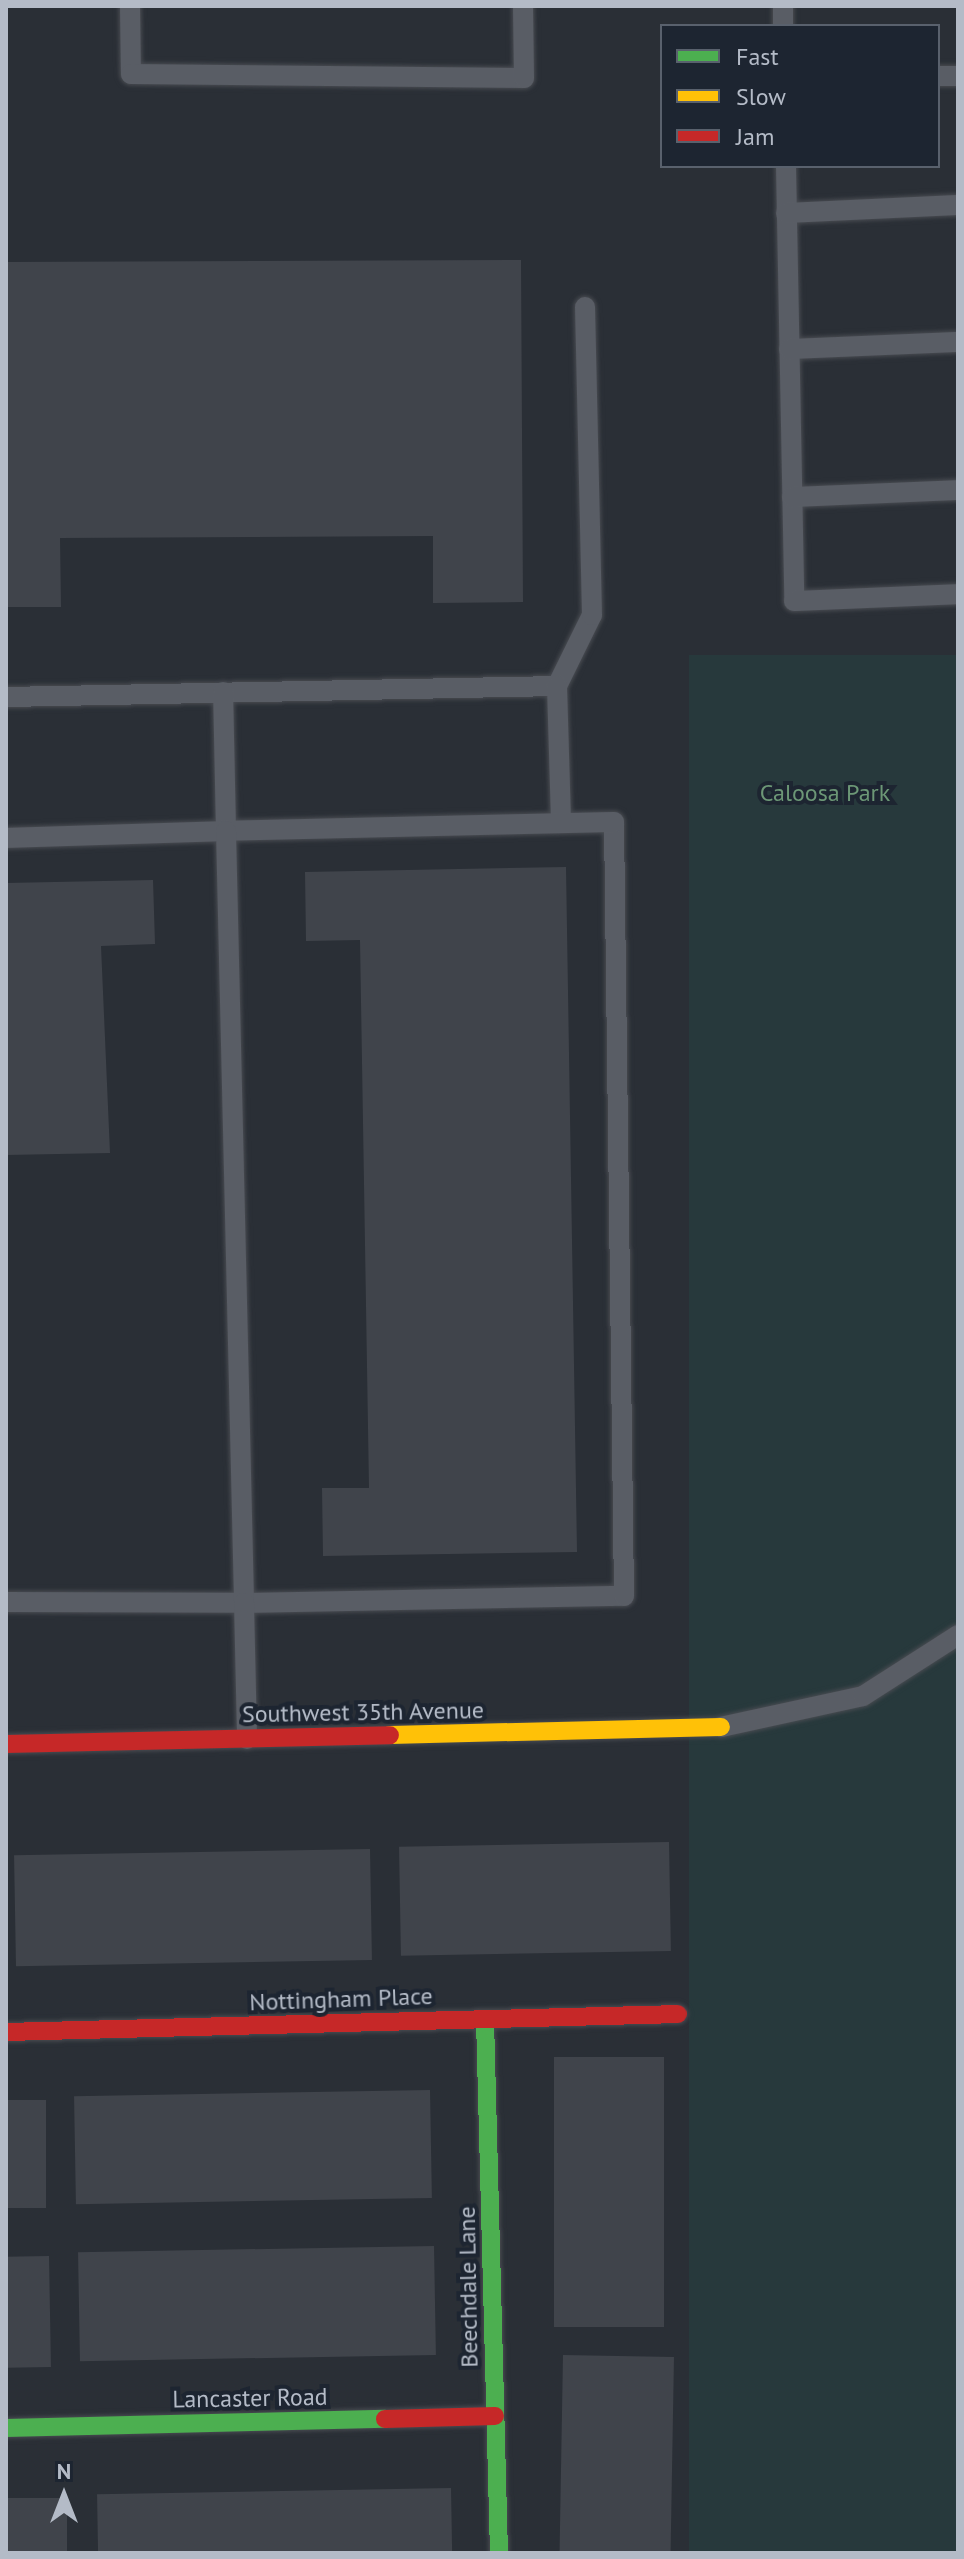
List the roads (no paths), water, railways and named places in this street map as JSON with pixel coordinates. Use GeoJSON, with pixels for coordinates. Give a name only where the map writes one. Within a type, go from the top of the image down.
{"type":"FeatureCollection","features":[{"type":"Feature","properties":{"kind":"street","name":"Southwest 35th Avenue"},"geometry":{"type":"LineString","coordinates":[[6,1744],[721,1727]]}},
{"type":"Feature","properties":{"kind":"street","name":"Nottingham Place"},"geometry":{"type":"LineString","coordinates":[[6,2032],[678,2014]]}},
{"type":"Feature","properties":{"kind":"street","name":"Beechdale Lane"},"geometry":{"type":"LineString","coordinates":[[485,2019],[499,2553]]}},
{"type":"Feature","properties":{"kind":"street","name":"Lancaster Road"},"geometry":{"type":"LineString","coordinates":[[6,2428],[495,2416]]}},
{"type":"Feature","properties":{"kind":"lane"},"geometry":{"type":"LineString","coordinates":[[130,6],[131,74],[524,78],[523,6]]}},
{"type":"Feature","properties":{"kind":"lane"},"geometry":{"type":"LineString","coordinates":[[786,168],[794,601],[958,594]]}},
{"type":"Feature","properties":{"kind":"lane"},"geometry":{"type":"LineString","coordinates":[[786,213],[958,205]]}},
{"type":"Feature","properties":{"kind":"lane"},"geometry":{"type":"LineString","coordinates":[[561,823],[557,686],[592,615],[585,307]]}},
{"type":"Feature","properties":{"kind":"lane"},"geometry":{"type":"LineString","coordinates":[[789,349],[958,342]]}},
{"type":"Feature","properties":{"kind":"lane"},"geometry":{"type":"LineString","coordinates":[[792,497],[958,490]]}},
{"type":"Feature","properties":{"kind":"lane"},"geometry":{"type":"LineString","coordinates":[[6,697],[557,686]]}},
{"type":"Feature","properties":{"kind":"lane"},"geometry":{"type":"LineString","coordinates":[[223,692],[247,1739]]}},
{"type":"Feature","properties":{"kind":"lane"},"geometry":{"type":"LineString","coordinates":[[6,838],[614,822],[624,1596],[244,1603],[6,1602]]}},
{"type":"Feature","properties":{"kind":"lane"},"geometry":{"type":"LineString","coordinates":[[721,1727],[863,1696],[958,1635]]}},
{"type":"Feature","properties":{"kind":"park label","name":"Caloosa Park"},"geometry":{"type":"Point","coordinates":[825,793]}}]}
